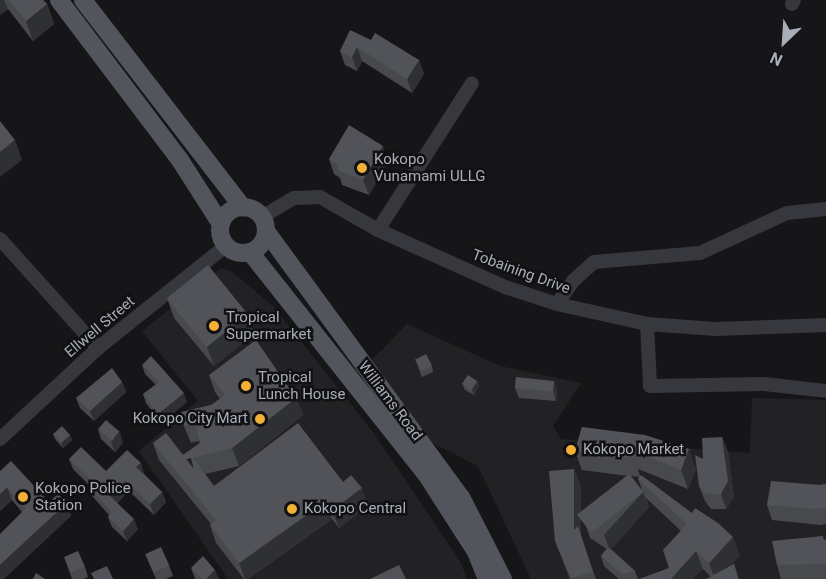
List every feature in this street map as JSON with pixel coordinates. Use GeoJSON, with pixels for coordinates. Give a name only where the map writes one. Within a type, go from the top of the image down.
{"type":"FeatureCollection","features":[{"type":"Feature","properties":{"kind":"main road"},"geometry":{"type":"LineString","coordinates":[[59,0],[180,160],[221,224],[226,246],[237,253],[250,252],[258,248],[264,224]]}},
{"type":"Feature","properties":{"kind":"main road","name":"Williams Road"},"geometry":{"type":"LineString","coordinates":[[83,0],[243,208],[264,224],[461,497],[503,579]]}},
{"type":"Feature","properties":{"kind":"main road"},"geometry":{"type":"LineString","coordinates":[[221,224],[225,215],[243,208]]}},
{"type":"Feature","properties":{"kind":"main road","name":"Williams Road"},"geometry":{"type":"LineString","coordinates":[[250,252],[426,474],[476,552],[487,579]]}},
{"type":"Feature","properties":{"kind":"street"},"geometry":{"type":"LineString","coordinates":[[378,230],[472,83]]}},
{"type":"Feature","properties":{"kind":"street","name":"Tobaining Drive"},"geometry":{"type":"LineString","coordinates":[[264,224],[294,198],[310,195],[450,264],[557,304],[647,324],[716,329],[826,326]]}},
{"type":"Feature","properties":{"kind":"street"},"geometry":{"type":"LineString","coordinates":[[557,304],[574,280],[594,262],[700,253],[787,213],[826,209]]}},
{"type":"Feature","properties":{"kind":"street"},"geometry":{"type":"LineString","coordinates":[[0,239],[98,348]]}},
{"type":"Feature","properties":{"kind":"street","name":"Ellwell Street"},"geometry":{"type":"LineString","coordinates":[[0,439],[98,348],[226,246]]}},
{"type":"Feature","properties":{"kind":"street"},"geometry":{"type":"LineString","coordinates":[[647,324],[650,386],[764,384],[826,391]]}},
{"type":"Feature","properties":{"kind":"shaded area"},"geometry":{"type":"Polygon","coordinates":[[[221,268],[231,271],[273,306],[373,432],[460,561],[467,579],[228,579],[139,451],[198,401],[142,331],[221,268]]]}},
{"type":"Feature","properties":{"kind":"shaded area","name":"Kokopo Market"},"geometry":{"type":"Polygon","coordinates":[[[407,324],[500,366],[581,383],[553,426],[561,439],[750,453],[752,398],[826,400],[826,579],[531,579],[478,466],[427,440],[372,360],[407,324]]]}},
{"type":"Feature","properties":{"kind":"building"},"geometry":{"type":"Polygon","coordinates":[[[9,0],[43,0],[47,4],[26,21],[9,0]]]}},
{"type":"Feature","properties":{"kind":"building"},"geometry":{"type":"Polygon","coordinates":[[[350,30],[371,40],[375,33],[419,60],[407,79],[357,47],[352,57],[340,51],[350,30]]]}},
{"type":"Feature","properties":{"kind":"building"},"geometry":{"type":"Polygon","coordinates":[[[0,121],[15,140],[0,152],[0,121]]]}},
{"type":"Feature","properties":{"kind":"building"},"geometry":{"type":"Polygon","coordinates":[[[349,125],[383,146],[363,180],[337,170],[339,166],[329,159],[349,125]]]}},
{"type":"Feature","properties":{"kind":"building"},"geometry":{"type":"Polygon","coordinates":[[[208,265],[248,314],[206,347],[167,298],[208,265]]]}},
{"type":"Feature","properties":{"kind":"building"},"geometry":{"type":"Polygon","coordinates":[[[256,340],[296,398],[232,448],[193,458],[214,486],[298,423],[343,482],[351,475],[362,488],[332,510],[325,502],[239,563],[210,525],[216,520],[153,443],[166,433],[183,455],[200,443],[195,423],[184,426],[181,412],[211,405],[225,395],[209,375],[256,340]],[[191,458],[186,459],[194,469],[191,458]]]}},
{"type":"Feature","properties":{"kind":"building"},"geometry":{"type":"Polygon","coordinates":[[[426,354],[432,366],[421,371],[415,359],[426,354]]]}},
{"type":"Feature","properties":{"kind":"building"},"geometry":{"type":"Polygon","coordinates":[[[151,356],[184,393],[158,414],[143,394],[159,382],[142,365],[151,356]]]}},
{"type":"Feature","properties":{"kind":"building"},"geometry":{"type":"Polygon","coordinates":[[[112,368],[122,382],[90,411],[76,398],[112,368]]]}},
{"type":"Feature","properties":{"kind":"building"},"geometry":{"type":"Polygon","coordinates":[[[468,375],[477,381],[471,390],[462,384],[468,375]]]}},
{"type":"Feature","properties":{"kind":"building"},"geometry":{"type":"Polygon","coordinates":[[[516,377],[554,381],[553,392],[515,388],[516,377]]]}},
{"type":"Feature","properties":{"kind":"building"},"geometry":{"type":"Polygon","coordinates":[[[106,420],[120,432],[112,441],[98,429],[106,420]]]}},
{"type":"Feature","properties":{"kind":"building"},"geometry":{"type":"Polygon","coordinates":[[[62,426],[70,435],[61,443],[53,434],[62,426]]]}},
{"type":"Feature","properties":{"kind":"building"},"geometry":{"type":"Polygon","coordinates":[[[582,427],[645,435],[689,449],[681,470],[620,445],[634,458],[575,451],[582,427]]]}},
{"type":"Feature","properties":{"kind":"building"},"geometry":{"type":"Polygon","coordinates":[[[722,437],[728,481],[721,494],[706,494],[699,486],[695,455],[703,459],[702,438],[722,437]]]}},
{"type":"Feature","properties":{"kind":"building"},"geometry":{"type":"Polygon","coordinates":[[[81,447],[106,471],[127,450],[141,463],[136,467],[162,492],[150,504],[125,481],[110,496],[134,519],[123,531],[108,517],[112,512],[89,487],[94,483],[69,459],[81,447]]]}},
{"type":"Feature","properties":{"kind":"building"},"geometry":{"type":"Polygon","coordinates":[[[11,461],[49,502],[58,494],[67,503],[0,565],[0,534],[26,508],[7,487],[0,494],[0,471],[11,461]]]}},
{"type":"Feature","properties":{"kind":"building"},"geometry":{"type":"Polygon","coordinates":[[[574,469],[574,530],[578,526],[593,572],[571,578],[555,541],[549,471],[574,469]]]}},
{"type":"Feature","properties":{"kind":"building"},"geometry":{"type":"Polygon","coordinates":[[[629,474],[643,492],[591,533],[577,515],[629,474]]]}},
{"type":"Feature","properties":{"kind":"building"},"geometry":{"type":"Polygon","coordinates":[[[641,475],[692,513],[695,508],[718,523],[733,537],[709,563],[696,551],[671,579],[639,579],[669,568],[663,550],[687,524],[638,479],[641,475]]]}},
{"type":"Feature","properties":{"kind":"building"},"geometry":{"type":"Polygon","coordinates":[[[771,481],[826,484],[826,508],[767,505],[771,481]]]}},
{"type":"Feature","properties":{"kind":"building"},"geometry":{"type":"Polygon","coordinates":[[[823,536],[826,540],[826,564],[777,565],[772,541],[823,536]]]}},
{"type":"Feature","properties":{"kind":"building"},"geometry":{"type":"Polygon","coordinates":[[[161,547],[169,565],[154,572],[145,554],[161,547]]]}},
{"type":"Feature","properties":{"kind":"building"},"geometry":{"type":"Polygon","coordinates":[[[608,547],[635,571],[622,574],[601,556],[608,547]]]}},
{"type":"Feature","properties":{"kind":"building"},"geometry":{"type":"Polygon","coordinates":[[[78,551],[85,567],[71,573],[64,557],[78,551]]]}},
{"type":"Feature","properties":{"kind":"building"},"geometry":{"type":"Polygon","coordinates":[[[203,556],[215,570],[206,579],[202,579],[191,568],[203,556]]]}},
{"type":"Feature","properties":{"kind":"building"},"geometry":{"type":"Polygon","coordinates":[[[734,564],[738,579],[706,579],[734,564]]]}},
{"type":"Feature","properties":{"kind":"building"},"geometry":{"type":"Polygon","coordinates":[[[399,565],[406,579],[370,579],[399,565]]]}},
{"type":"Feature","properties":{"kind":"building"},"geometry":{"type":"Polygon","coordinates":[[[107,566],[113,579],[94,579],[91,573],[107,566]]]}},
{"type":"Feature","properties":{"kind":"building"},"geometry":{"type":"Polygon","coordinates":[[[36,573],[45,579],[33,579],[36,573]]]}},
{"type":"Feature","properties":{"kind":"place","name":"Kokopo Vunamami ULLG"},"geometry":{"type":"Point","coordinates":[362,168]}},
{"type":"Feature","properties":{"kind":"place","name":"Tropical Supermarket"},"geometry":{"type":"Point","coordinates":[214,326]}},
{"type":"Feature","properties":{"kind":"place","name":"Tropical Lunch House"},"geometry":{"type":"Point","coordinates":[246,386]}},
{"type":"Feature","properties":{"kind":"place","name":"Kokopo City Mart"},"geometry":{"type":"Point","coordinates":[260,419]}},
{"type":"Feature","properties":{"kind":"place","name":"Kokopo Market"},"geometry":{"type":"Point","coordinates":[571,450]}},
{"type":"Feature","properties":{"kind":"place","name":"Kokopo Police Station"},"geometry":{"type":"Point","coordinates":[23,497]}},
{"type":"Feature","properties":{"kind":"place","name":"Kokopo Central"},"geometry":{"type":"Point","coordinates":[292,509]}}]}
